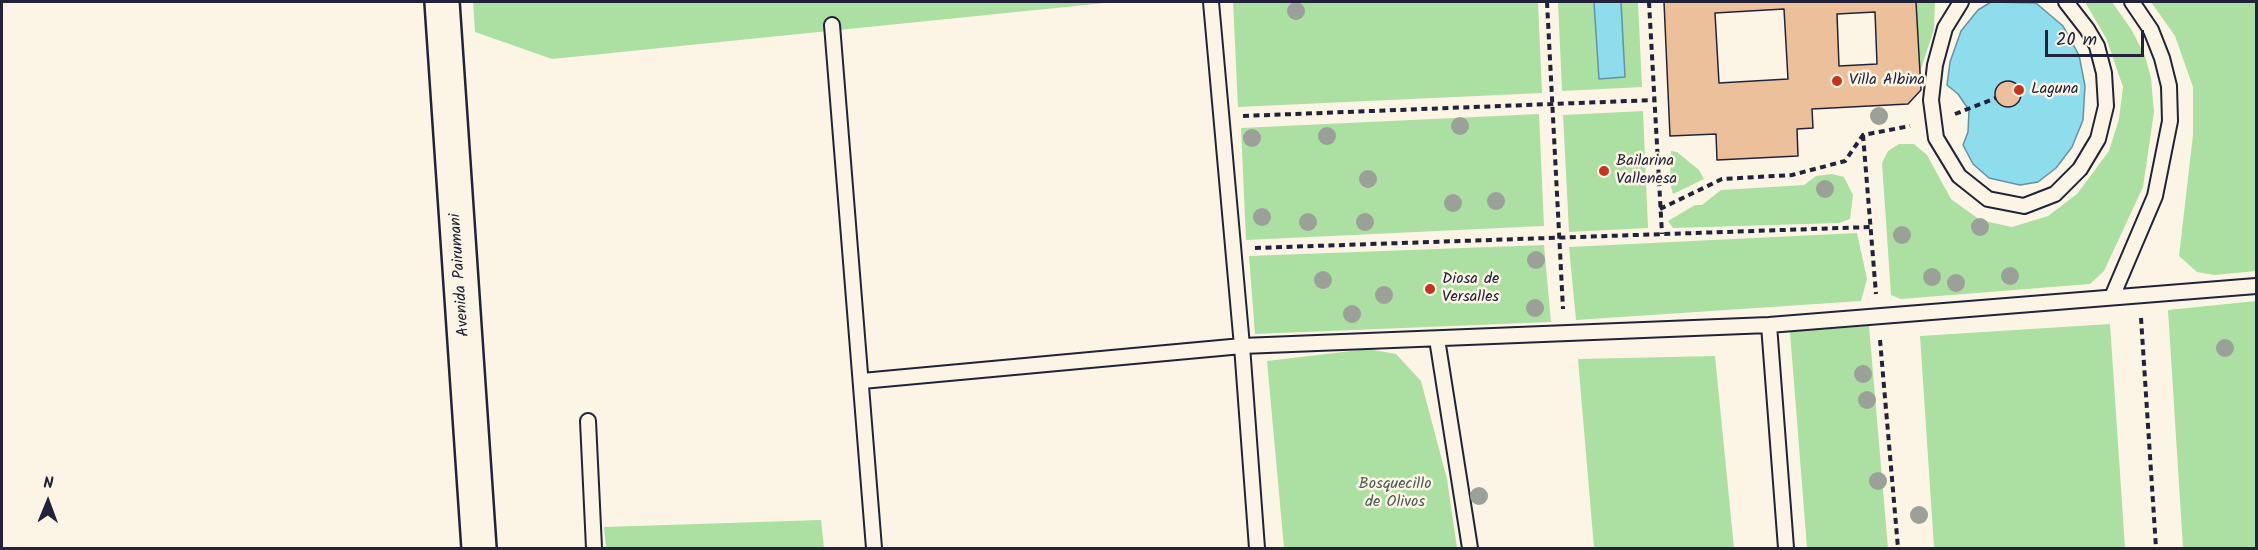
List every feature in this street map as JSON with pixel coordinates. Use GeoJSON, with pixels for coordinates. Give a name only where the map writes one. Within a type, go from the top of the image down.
{"type":"FeatureCollection","features":[{"type":"Feature","properties":{"kind":"main road","name":"Avenida Pairumani"},"geometry":{"type":"LineString","coordinates":[[442,2],[479,549]]}},
{"type":"Feature","properties":{"kind":"lane"},"geometry":{"type":"LineString","coordinates":[[1210,2],[1242,346],[1257,549]]}},
{"type":"Feature","properties":{"kind":"lane"},"geometry":{"type":"LineString","coordinates":[[1961,2],[1945,28],[1935,65],[1931,100],[1936,138],[1959,176],[1988,199],[2024,206],[2055,194],[2080,169],[2098,139],[2106,106],[2104,73],[2097,46],[2066,2]]}},
{"type":"Feature","properties":{"kind":"lane"},"geometry":{"type":"LineString","coordinates":[[2112,297],[2154,196],[2170,122],[2169,86],[2162,58],[2151,30],[2132,2]]}},
{"type":"Feature","properties":{"kind":"lane"},"geometry":{"type":"LineString","coordinates":[[832,25],[874,549]]}},
{"type":"Feature","properties":{"kind":"lane"},"geometry":{"type":"LineString","coordinates":[[862,381],[1242,346],[1769,325],[2256,286]]}},
{"type":"Feature","properties":{"kind":"lane"},"geometry":{"type":"LineString","coordinates":[[1769,325],[1786,549]]}},
{"type":"Feature","properties":{"kind":"lane"},"geometry":{"type":"LineString","coordinates":[[1437,339],[1470,549]]}},
{"type":"Feature","properties":{"kind":"lane"},"geometry":{"type":"LineString","coordinates":[[588,421],[594,549]]}},
{"type":"Feature","properties":{"kind":"path"},"geometry":{"type":"LineString","coordinates":[[1546,2],[1565,334]]}},
{"type":"Feature","properties":{"kind":"path"},"geometry":{"type":"LineString","coordinates":[[1649,2],[1662,234]]}},
{"type":"Feature","properties":{"kind":"path"},"geometry":{"type":"LineString","coordinates":[[1660,209],[1722,179],[1792,175],[1845,161],[1863,135],[1934,121],[1969,110],[1996,98]]}},
{"type":"Feature","properties":{"kind":"path"},"geometry":{"type":"LineString","coordinates":[[1221,117],[1654,100]]}},
{"type":"Feature","properties":{"kind":"path"},"geometry":{"type":"LineString","coordinates":[[1233,249],[1871,227]]}},
{"type":"Feature","properties":{"kind":"path"},"geometry":{"type":"LineString","coordinates":[[2140,296],[2157,549]]}},
{"type":"Feature","properties":{"kind":"green space"},"geometry":{"type":"Polygon","coordinates":[[[473,2],[1115,2],[552,59],[475,32],[473,2]]]}},
{"type":"Feature","properties":{"kind":"green space"},"geometry":{"type":"Polygon","coordinates":[[[1233,2],[1538,2],[1542,93],[1238,107],[1233,2]]]}},
{"type":"Feature","properties":{"kind":"green space"},"geometry":{"type":"Polygon","coordinates":[[[1558,2],[1594,2],[1599,79],[1625,77],[1621,2],[1638,2],[1642,87],[1562,91],[1558,2]]]}},
{"type":"Feature","properties":{"kind":"green space"},"geometry":{"type":"Polygon","coordinates":[[[1916,2],[1935,2],[1934,29],[1920,72],[1916,2]]]}},
{"type":"Feature","properties":{"kind":"green space"},"geometry":{"type":"Polygon","coordinates":[[[2085,2],[2112,2],[2131,29],[2145,56],[2151,78],[2154,112],[2143,187],[2104,271],[2090,284],[1901,299],[1891,295],[1882,163],[1888,151],[1899,144],[1914,144],[1927,155],[1951,199],[1980,220],[2012,227],[2048,216],[2077,194],[2109,151],[2119,119],[2123,87],[2106,38],[2085,2]]]}},
{"type":"Feature","properties":{"kind":"green space"},"geometry":{"type":"Polygon","coordinates":[[[2151,2],[2256,2],[2256,271],[2214,275],[2197,272],[2179,256],[2193,135],[2193,87],[2175,36],[2151,2]]]}},
{"type":"Feature","properties":{"kind":"green space"},"geometry":{"type":"Polygon","coordinates":[[[1643,111],[1648,228],[1569,232],[1563,115],[1643,111]]]}},
{"type":"Feature","properties":{"kind":"green space"},"geometry":{"type":"Polygon","coordinates":[[[1539,114],[1544,226],[1246,240],[1241,128],[1539,114]]]}},
{"type":"Feature","properties":{"kind":"green space"},"geometry":{"type":"Polygon","coordinates":[[[1671,151],[1677,152],[1699,170],[1704,179],[1673,194],[1670,183],[1671,151]]]}},
{"type":"Feature","properties":{"kind":"green space"},"geometry":{"type":"Polygon","coordinates":[[[1832,174],[1844,177],[1853,195],[1850,219],[1839,223],[1673,228],[1668,221],[1695,205],[1702,205],[1721,190],[1804,185],[1816,176],[1832,174]]]}},
{"type":"Feature","properties":{"kind":"green space"},"geometry":{"type":"Polygon","coordinates":[[[1857,233],[1867,279],[1861,301],[1576,320],[1569,247],[1857,233]]]}},
{"type":"Feature","properties":{"kind":"green space"},"geometry":{"type":"Polygon","coordinates":[[[1544,245],[1551,322],[1255,334],[1249,256],[1544,245]]]}},
{"type":"Feature","properties":{"kind":"green space"},"geometry":{"type":"Polygon","coordinates":[[[2256,301],[2256,548],[2183,548],[2168,310],[2256,301]]]}},
{"type":"Feature","properties":{"kind":"green space"},"geometry":{"type":"Polygon","coordinates":[[[2110,324],[2125,548],[1934,548],[1920,336],[2110,324]]]}},
{"type":"Feature","properties":{"kind":"green space"},"geometry":{"type":"Polygon","coordinates":[[[1869,326],[1888,548],[1807,548],[1790,332],[1869,326]]]}},
{"type":"Feature","properties":{"kind":"green space","name":"Bosquecillo de Olivos"},"geometry":{"type":"Polygon","coordinates":[[[1368,349],[1396,354],[1421,381],[1447,479],[1457,548],[1284,548],[1267,361],[1368,349]]]}},
{"type":"Feature","properties":{"kind":"green space"},"geometry":{"type":"Polygon","coordinates":[[[1715,356],[1734,548],[1594,548],[1578,359],[1715,356]]]}},
{"type":"Feature","properties":{"kind":"green space"},"geometry":{"type":"Polygon","coordinates":[[[821,520],[824,548],[606,548],[604,527],[821,520]]]}},
{"type":"Feature","properties":{"kind":"water"},"geometry":{"type":"Polygon","coordinates":[[[1594,2],[1621,2],[1625,77],[1599,79],[1594,2]]]}},
{"type":"Feature","properties":{"kind":"water","name":"Laguna"},"geometry":{"type":"Polygon","coordinates":[[[1991,2],[2036,3],[2063,26],[2079,55],[2085,86],[2083,120],[2072,147],[2056,168],[2038,182],[2020,185],[1989,178],[1973,164],[1963,145],[1968,132],[1969,110],[1958,94],[1947,85],[1950,62],[1961,31],[1978,10],[1991,2]]]}},
{"type":"Feature","properties":{"kind":"building","name":"Villa Albina"},"geometry":{"type":"Polygon","coordinates":[[[1664,2],[1916,2],[1921,90],[1908,104],[1812,109],[1813,128],[1797,129],[1798,156],[1717,160],[1716,134],[1670,136],[1664,2]],[[1784,9],[1715,13],[1719,83],[1788,79],[1784,9]],[[1875,12],[1837,14],[1839,66],[1877,64],[1875,12]]]}},
{"type":"Feature","properties":{"kind":"building"},"geometry":{"type":"Polygon","coordinates":[[[2008,81],[2017,85],[2021,94],[2017,103],[2008,107],[1999,103],[1995,94],[1999,85],[2008,81]]]}},
{"type":"Feature","properties":{"kind":"place","name":"Villa Albina"},"geometry":{"type":"Point","coordinates":[1837,81]}},
{"type":"Feature","properties":{"kind":"place","name":"Laguna"},"geometry":{"type":"Point","coordinates":[2019,90]}},
{"type":"Feature","properties":{"kind":"place","name":"Bailarina Vallenesa"},"geometry":{"type":"Point","coordinates":[1604,171]}},
{"type":"Feature","properties":{"kind":"place","name":"Diosa de Versalles"},"geometry":{"type":"Point","coordinates":[1430,289]}}]}
